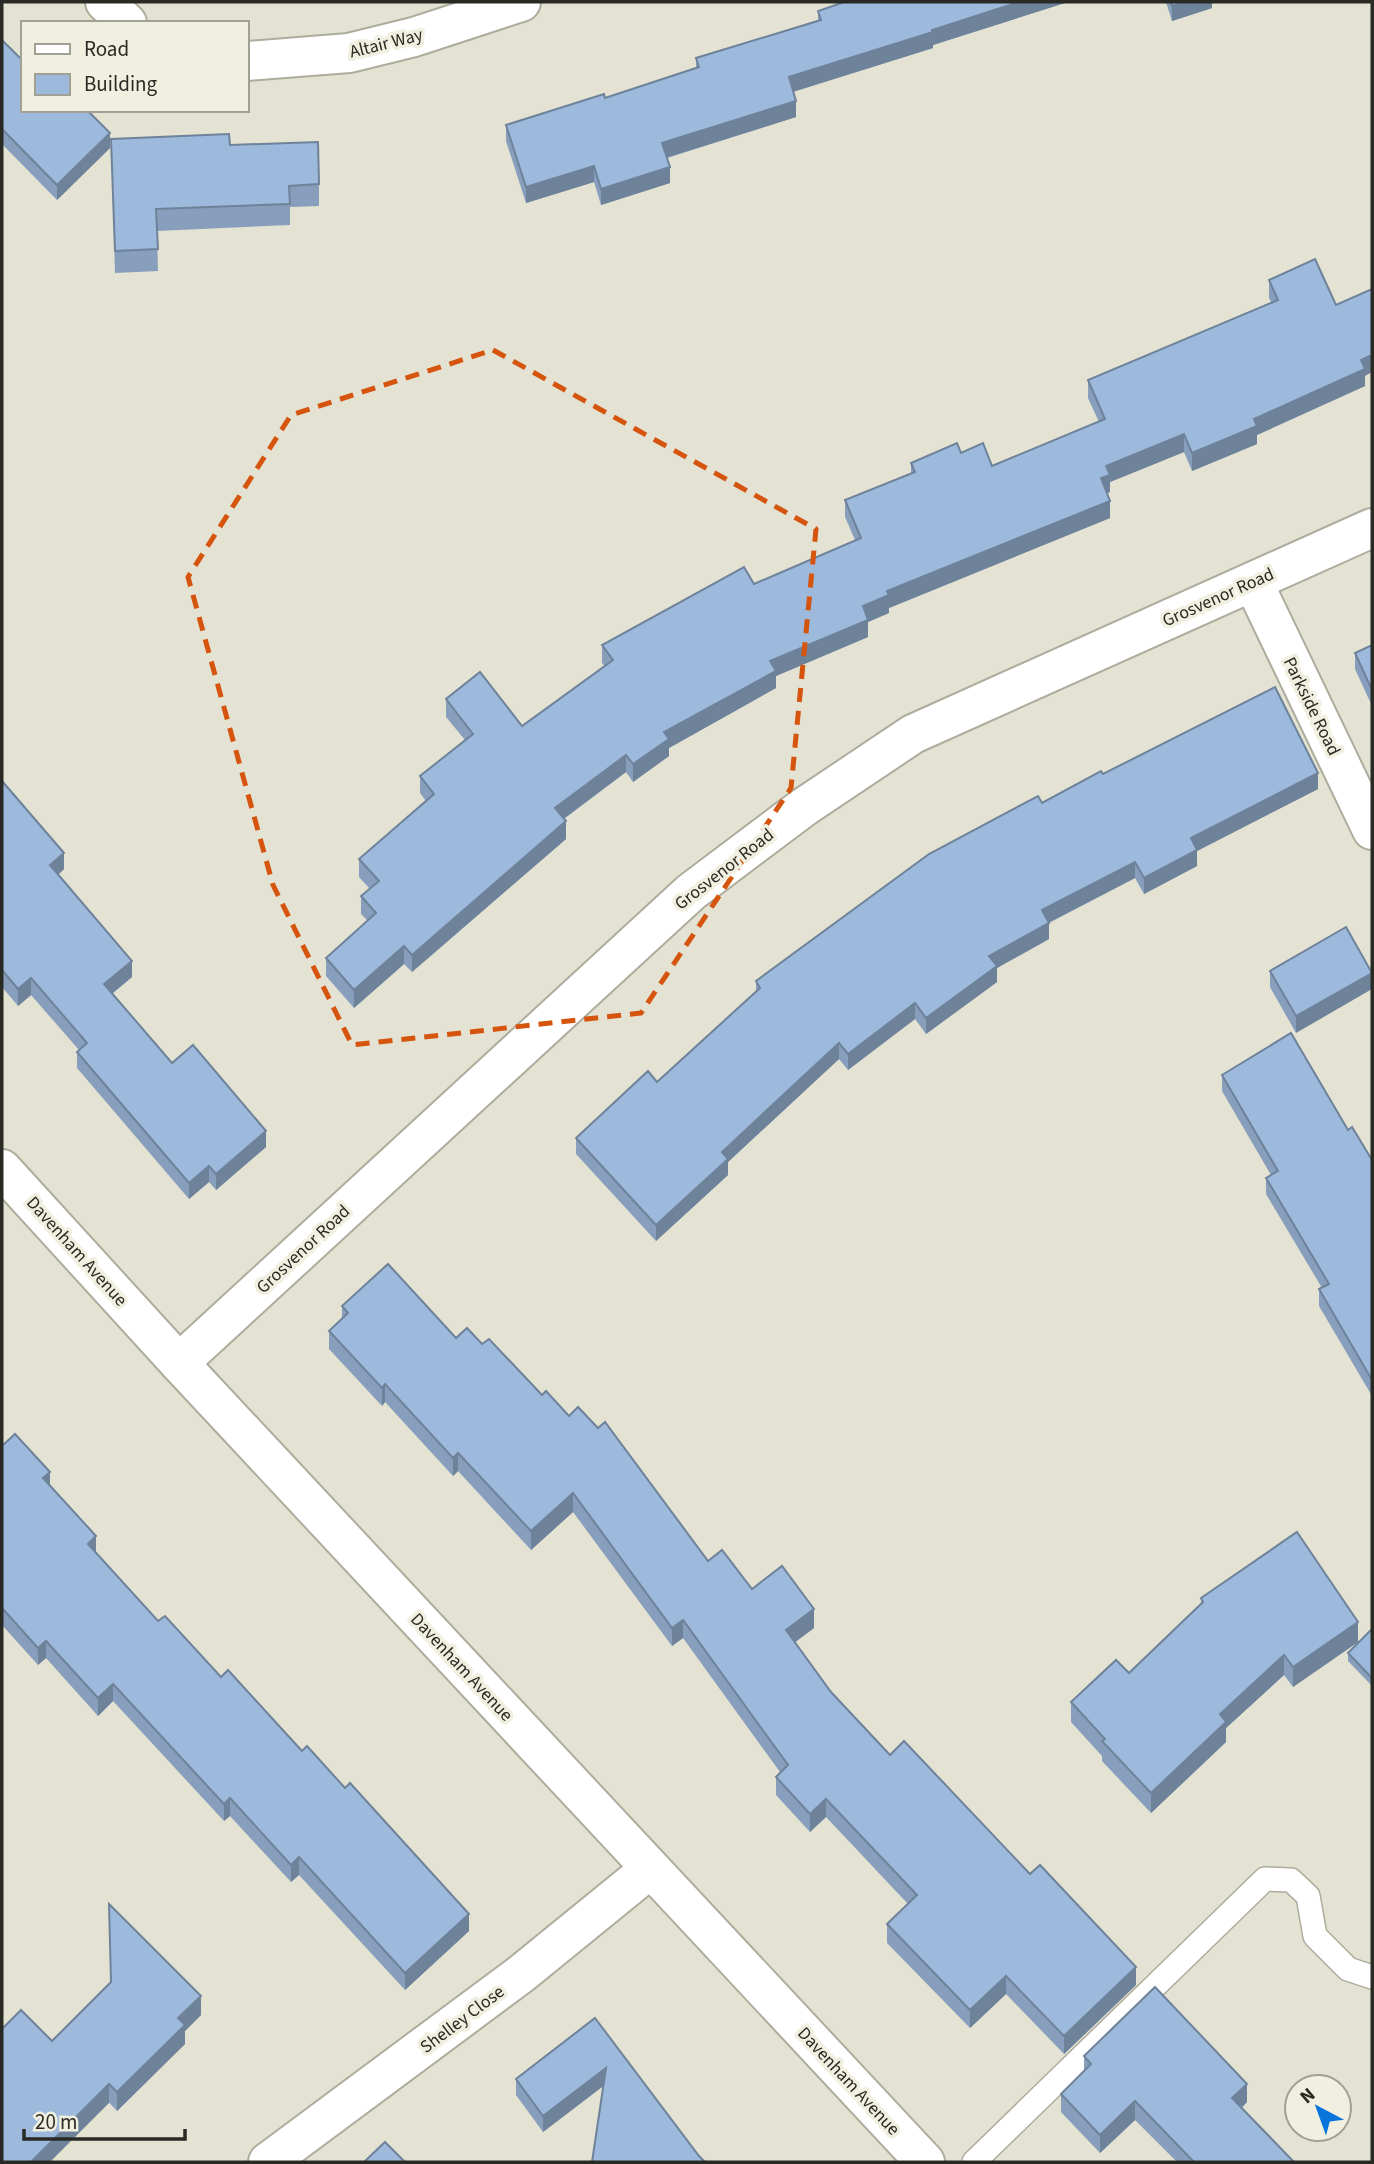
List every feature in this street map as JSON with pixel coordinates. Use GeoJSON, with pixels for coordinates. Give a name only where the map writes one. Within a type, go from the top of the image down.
{"type":"FeatureCollection","features":[{"type":"Feature","properties":{"kind":"street"},"geometry":{"type":"LineString","coordinates":[[105,2],[125,21]]}},
{"type":"Feature","properties":{"kind":"street","name":"Altair Way"},"geometry":{"type":"LineString","coordinates":[[248,61],[349,54],[414,37],[521,2]]}},
{"type":"Feature","properties":{"kind":"street","name":"Grosvenor Road"},"geometry":{"type":"LineString","coordinates":[[179,1363],[691,892],[803,807],[914,734],[1372,528]]}},
{"type":"Feature","properties":{"kind":"street","name":"Parkside Road"},"geometry":{"type":"LineString","coordinates":[[1253,582],[1372,830]]}},
{"type":"Feature","properties":{"kind":"street","name":"Davenham Avenue"},"geometry":{"type":"LineString","coordinates":[[2,1169],[179,1363],[925,2162]]}},
{"type":"Feature","properties":{"kind":"street","name":"Shelley Close"},"geometry":{"type":"LineString","coordinates":[[268,2162],[521,1974],[650,1869]]}},
{"type":"Feature","properties":{"kind":"lane"},"geometry":{"type":"LineString","coordinates":[[974,2162],[1265,1879],[1291,1880],[1308,1896],[1315,1936],[1348,1969],[1372,1977]]}},
{"type":"Feature","properties":{"kind":"highlighted area"},"geometry":{"type":"Polygon","coordinates":[[[493,350],[816,529],[791,788],[641,1013],[352,1045],[273,885],[188,577],[291,415],[493,350]]]}},
{"type":"Feature","properties":{"kind":"building"},"geometry":{"type":"Polygon","coordinates":[[[844,2],[1019,2],[789,77],[796,101],[662,143],[670,167],[601,189],[594,166],[526,187],[506,125],[604,94],[605,98],[699,67],[696,58],[821,20],[818,11],[844,2]]]}},
{"type":"Feature","properties":{"kind":"building"},"geometry":{"type":"Polygon","coordinates":[[[2,40],[21,59],[21,112],[89,112],[110,133],[57,185],[2,129],[2,40]]]}},
{"type":"Feature","properties":{"kind":"building"},"geometry":{"type":"Polygon","coordinates":[[[229,134],[230,145],[318,142],[319,184],[289,186],[290,204],[156,209],[158,249],[115,251],[111,139],[229,134]]]}},
{"type":"Feature","properties":{"kind":"building"},"geometry":{"type":"Polygon","coordinates":[[[1315,259],[1336,305],[1372,289],[1372,355],[1361,360],[1365,369],[1254,419],[1257,426],[1192,453],[1184,434],[1106,466],[1110,475],[1101,478],[1110,501],[887,591],[889,595],[863,606],[868,620],[770,661],[776,671],[664,732],[669,739],[633,764],[626,755],[555,808],[566,821],[412,955],[404,946],[354,990],[326,958],[376,913],[361,896],[379,881],[359,859],[434,794],[420,776],[473,734],[446,699],[480,672],[522,726],[613,660],[602,645],[744,567],[754,584],[861,538],[845,500],[915,472],[911,463],[957,443],[961,453],[983,443],[992,466],[1105,419],[1088,380],[1278,300],[1269,280],[1315,259]]]}},
{"type":"Feature","properties":{"kind":"building"},"geometry":{"type":"Polygon","coordinates":[[[1372,645],[1372,690],[1355,653],[1372,645]]]}},
{"type":"Feature","properties":{"kind":"building"},"geometry":{"type":"Polygon","coordinates":[[[1275,687],[1318,773],[1191,838],[1197,850],[1144,878],[1135,862],[1042,910],[1049,923],[989,956],[997,966],[926,1018],[915,1003],[848,1054],[839,1043],[722,1152],[728,1159],[656,1225],[576,1138],[648,1071],[657,1082],[760,988],[756,981],[929,854],[1038,796],[1042,803],[1101,771],[1103,774],[1275,687]]]}},
{"type":"Feature","properties":{"kind":"building"},"geometry":{"type":"Polygon","coordinates":[[[2,781],[64,853],[50,865],[132,961],[104,984],[172,1063],[193,1045],[266,1131],[216,1174],[209,1166],[189,1183],[77,1052],[87,1043],[31,978],[18,989],[2,970],[2,781]]]}},
{"type":"Feature","properties":{"kind":"building"},"geometry":{"type":"Polygon","coordinates":[[[1346,927],[1372,973],[1296,1016],[1270,971],[1346,927]]]}},
{"type":"Feature","properties":{"kind":"building"},"geometry":{"type":"Polygon","coordinates":[[[1291,1033],[1348,1130],[1352,1127],[1372,1160],[1372,1380],[1319,1289],[1329,1284],[1266,1178],[1278,1171],[1222,1075],[1291,1033]]]}},
{"type":"Feature","properties":{"kind":"building"},"geometry":{"type":"Polygon","coordinates":[[[388,1264],[456,1338],[467,1328],[482,1344],[489,1339],[542,1395],[546,1391],[569,1416],[578,1407],[598,1428],[605,1422],[708,1561],[722,1550],[752,1589],[782,1566],[814,1609],[786,1630],[831,1692],[890,1755],[904,1741],[1030,1874],[1040,1865],[1136,1967],[1064,2036],[1006,1976],[970,2010],[887,1924],[917,1895],[826,1799],[810,1814],[776,1777],[788,1765],[683,1620],[672,1628],[573,1493],[531,1531],[458,1453],[453,1458],[385,1384],[382,1388],[329,1331],[348,1313],[342,1306],[388,1264]]]}},
{"type":"Feature","properties":{"kind":"building"},"geometry":{"type":"Polygon","coordinates":[[[15,1434],[50,1472],[43,1478],[96,1536],[88,1544],[158,1621],[165,1616],[221,1677],[228,1670],[302,1751],[307,1746],[345,1788],[350,1783],[469,1914],[405,1973],[299,1857],[291,1865],[230,1798],[224,1804],[113,1684],[98,1698],[46,1641],[38,1648],[2,1608],[2,1446],[15,1434]]]}},
{"type":"Feature","properties":{"kind":"building"},"geometry":{"type":"Polygon","coordinates":[[[1297,1532],[1358,1622],[1293,1667],[1284,1655],[1220,1714],[1226,1722],[1151,1793],[1102,1741],[1105,1739],[1071,1702],[1116,1660],[1129,1673],[1203,1602],[1201,1598],[1297,1532]]]}},
{"type":"Feature","properties":{"kind":"building"},"geometry":{"type":"Polygon","coordinates":[[[1372,1629],[1372,1678],[1348,1653],[1372,1629]]]}},
{"type":"Feature","properties":{"kind":"building"},"geometry":{"type":"Polygon","coordinates":[[[109,1904],[201,1996],[178,2018],[185,2025],[117,2092],[109,2084],[31,2162],[2,2162],[2,2029],[21,2010],[52,2041],[111,1982],[109,1904]]]}},
{"type":"Feature","properties":{"kind":"building"},"geometry":{"type":"Polygon","coordinates":[[[1155,1987],[1247,2084],[1232,2098],[1294,2162],[1194,2162],[1135,2101],[1100,2135],[1061,2094],[1091,2064],[1084,2056],[1155,1987]]]}},
{"type":"Feature","properties":{"kind":"building"},"geometry":{"type":"Polygon","coordinates":[[[595,2018],[705,2162],[592,2162],[606,2068],[543,2116],[516,2079],[595,2018]]]}},
{"type":"Feature","properties":{"kind":"building"},"geometry":{"type":"Polygon","coordinates":[[[385,2142],[405,2162],[364,2162],[385,2142]]]}}]}
